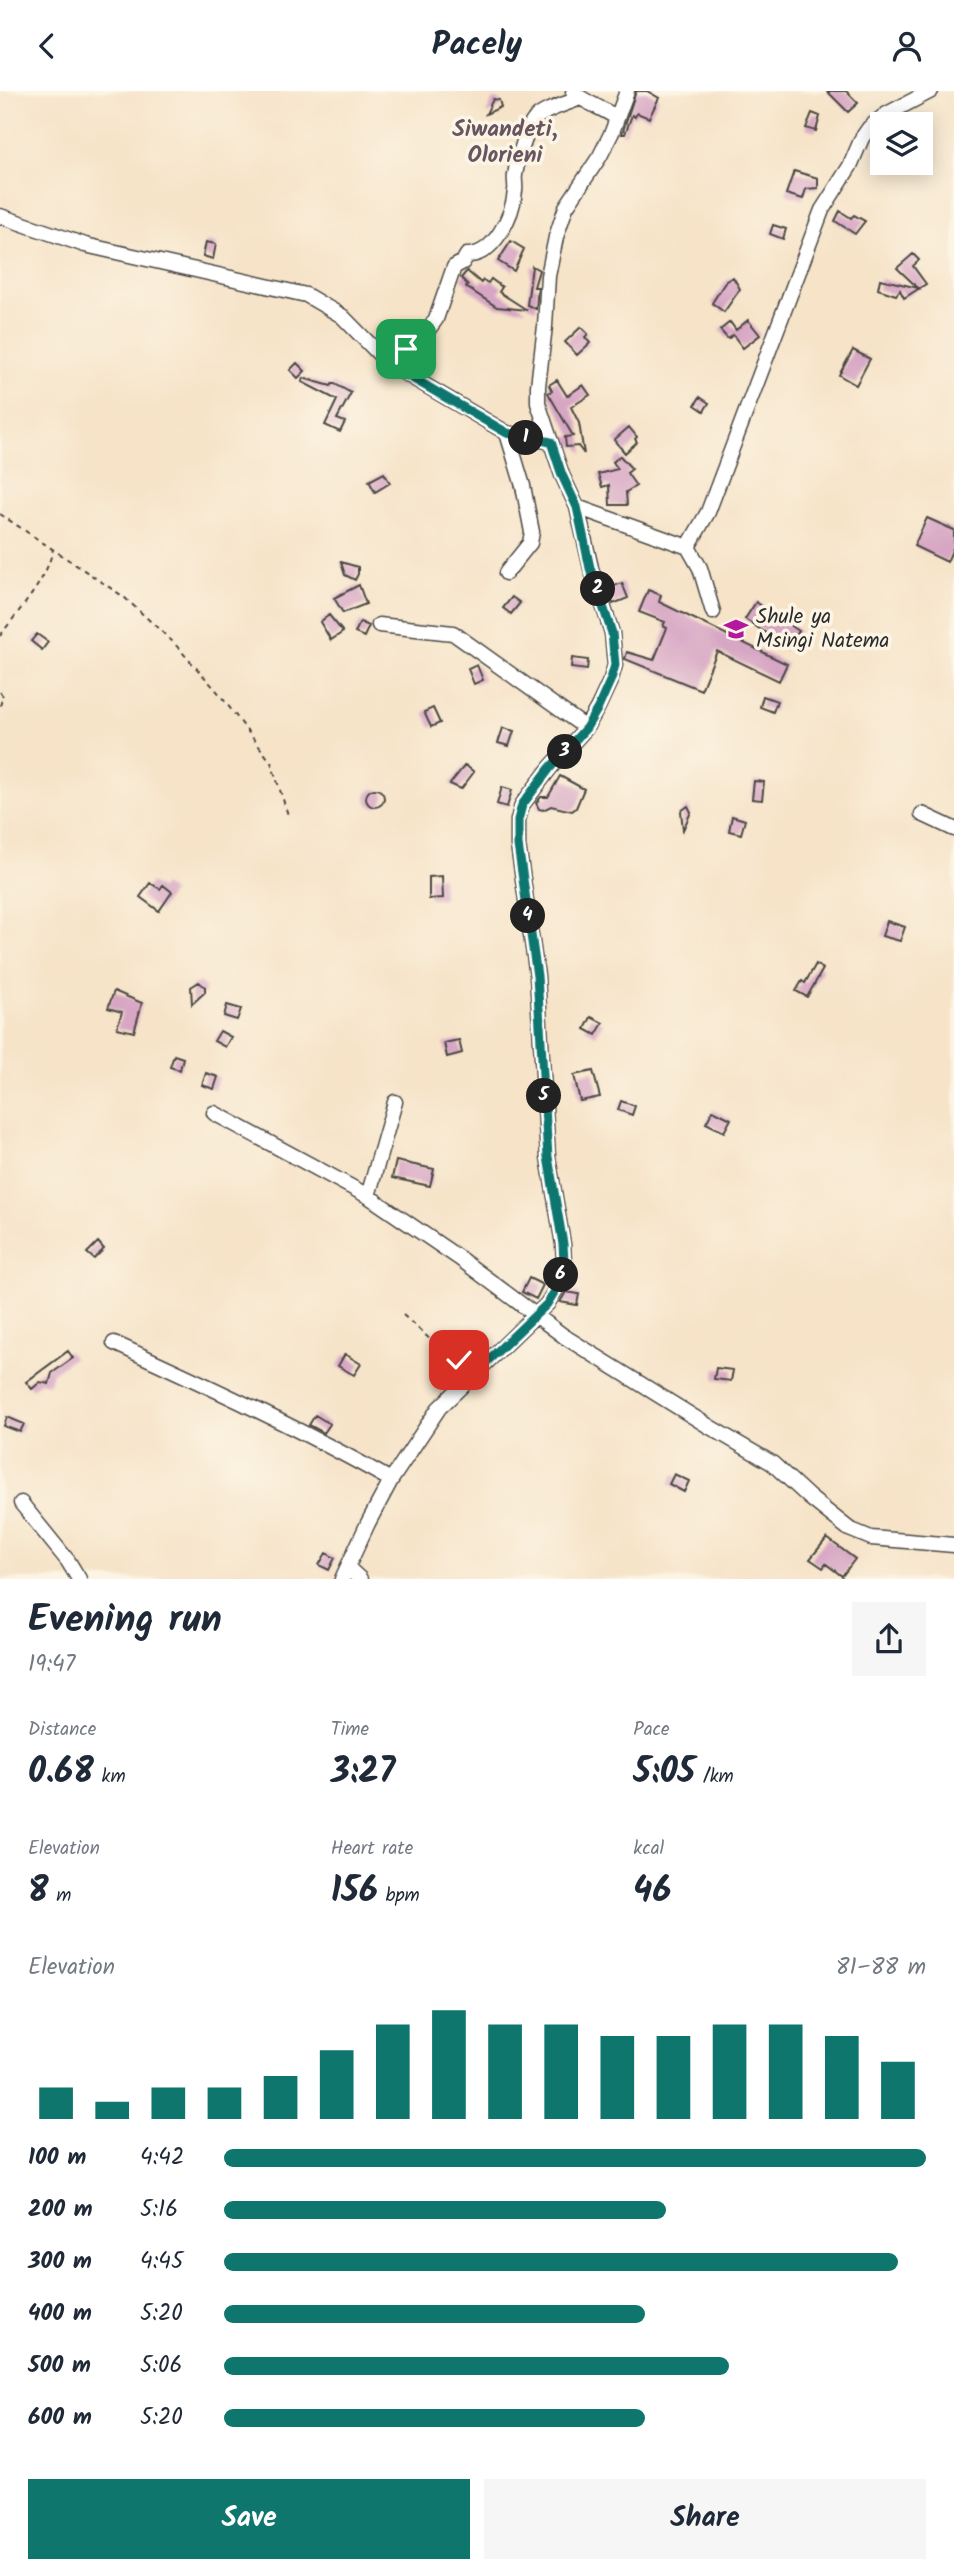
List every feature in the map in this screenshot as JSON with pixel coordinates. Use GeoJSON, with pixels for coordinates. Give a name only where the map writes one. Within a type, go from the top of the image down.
{"type":"FeatureCollection","features":[{"type":"Feature","properties":{"kind":"street"},"geometry":{"type":"LineString","coordinates":[[360,1579],[345,1574],[391,1480],[439,1408],[547,1304],[558,1286],[564,1253],[548,1157],[537,976],[518,845],[518,820],[522,805],[550,768],[586,728],[607,689],[615,665],[612,633],[590,568],[577,507],[562,475],[538,403],[548,276],[556,237],[566,207],[600,156],[627,91]]}},
{"type":"Feature","properties":{"kind":"street"},"geometry":{"type":"LineString","coordinates":[[688,547],[708,512],[822,210],[850,166],[869,128],[886,115],[932,91]]}},
{"type":"Feature","properties":{"kind":"street"},"geometry":{"type":"LineString","coordinates":[[390,365],[402,357],[406,349],[417,345],[436,319],[454,267],[464,263],[467,255],[476,255],[489,248],[503,227],[515,192],[514,177],[529,129],[536,118],[576,95],[617,118]]}},
{"type":"Feature","properties":{"kind":"street"},"geometry":{"type":"LineString","coordinates":[[0,216],[85,245],[306,295],[342,316],[390,365],[507,433],[551,442]]}},
{"type":"Feature","properties":{"kind":"street"},"geometry":{"type":"LineString","coordinates":[[506,573],[530,543],[532,533],[523,486],[507,433]]}},
{"type":"Feature","properties":{"kind":"street"},"geometry":{"type":"LineString","coordinates":[[577,507],[688,547],[700,568],[713,612]]}},
{"type":"Feature","properties":{"kind":"street"},"geometry":{"type":"LineString","coordinates":[[379,625],[453,633],[586,728]]}},
{"type":"Feature","properties":{"kind":"street"},"geometry":{"type":"LineString","coordinates":[[922,814],[954,829]]}},
{"type":"Feature","properties":{"kind":"street"},"geometry":{"type":"LineString","coordinates":[[368,1196],[395,1102]]}},
{"type":"Feature","properties":{"kind":"street"},"geometry":{"type":"LineString","coordinates":[[214,1113],[368,1196],[459,1258],[565,1336],[772,1463],[849,1529],[871,1538],[954,1545]]}},
{"type":"Feature","properties":{"kind":"street"},"geometry":{"type":"LineString","coordinates":[[114,1343],[237,1399],[331,1446],[391,1480]]}},
{"type":"Feature","properties":{"kind":"street"},"geometry":{"type":"LineString","coordinates":[[22,1503],[79,1579]]}},
{"type":"Feature","properties":{"kind":"path"},"geometry":{"type":"LineString","coordinates":[[0,514],[124,597],[173,642],[271,762],[288,815]]}},
{"type":"Feature","properties":{"kind":"path"},"geometry":{"type":"LineString","coordinates":[[0,636],[36,589],[53,549]]}},
{"type":"Feature","properties":{"kind":"path"},"geometry":{"type":"LineString","coordinates":[[0,692],[3,695],[0,706]]}},
{"type":"Feature","properties":{"kind":"path"},"geometry":{"type":"LineString","coordinates":[[403,1315],[442,1350],[477,1371]]}},
{"type":"Feature","properties":{"kind":"building"},"geometry":{"type":"Polygon","coordinates":[[[636,91],[647,91],[659,98],[649,118],[637,113],[635,117],[632,115],[625,134],[622,134],[636,91]]]}},
{"type":"Feature","properties":{"kind":"building"},"geometry":{"type":"Polygon","coordinates":[[[827,91],[846,91],[858,103],[848,112],[827,91]]]}},
{"type":"Feature","properties":{"kind":"building"},"geometry":{"type":"Polygon","coordinates":[[[493,99],[499,100],[501,107],[486,114],[493,99]]]}},
{"type":"Feature","properties":{"kind":"building"},"geometry":{"type":"Polygon","coordinates":[[[812,113],[820,116],[816,131],[806,128],[812,113]]]}},
{"type":"Feature","properties":{"kind":"building"},"geometry":{"type":"Polygon","coordinates":[[[794,171],[818,178],[818,188],[806,189],[803,199],[786,194],[794,171]]]}},
{"type":"Feature","properties":{"kind":"building"},"geometry":{"type":"Polygon","coordinates":[[[840,211],[851,218],[854,215],[865,221],[855,234],[835,221],[840,211]]]}},
{"type":"Feature","properties":{"kind":"building"},"geometry":{"type":"Polygon","coordinates":[[[773,225],[786,229],[783,239],[770,234],[773,225]]]}},
{"type":"Feature","properties":{"kind":"building"},"geometry":{"type":"Polygon","coordinates":[[[511,241],[524,249],[514,271],[498,261],[511,241]]]}},
{"type":"Feature","properties":{"kind":"building"},"geometry":{"type":"Polygon","coordinates":[[[206,242],[216,244],[213,259],[203,256],[206,242]]]}},
{"type":"Feature","properties":{"kind":"building"},"geometry":{"type":"Polygon","coordinates":[[[913,254],[919,260],[913,266],[926,284],[904,298],[900,290],[896,295],[878,289],[880,279],[918,288],[897,268],[913,254]]]}},
{"type":"Feature","properties":{"kind":"building"},"geometry":{"type":"Polygon","coordinates":[[[532,266],[539,270],[534,287],[538,287],[536,309],[527,305],[532,266]]]}},
{"type":"Feature","properties":{"kind":"building"},"geometry":{"type":"Polygon","coordinates":[[[467,271],[481,283],[483,280],[488,283],[491,279],[502,287],[499,292],[527,310],[497,307],[466,287],[468,285],[461,278],[467,271]]]}},
{"type":"Feature","properties":{"kind":"building"},"geometry":{"type":"Polygon","coordinates":[[[733,277],[740,289],[724,312],[712,303],[726,281],[733,277]]]}},
{"type":"Feature","properties":{"kind":"building"},"geometry":{"type":"Polygon","coordinates":[[[748,320],[760,335],[743,348],[733,335],[728,339],[720,330],[730,322],[736,330],[748,320]]]}},
{"type":"Feature","properties":{"kind":"building"},"geometry":{"type":"Polygon","coordinates":[[[581,327],[588,334],[585,337],[590,343],[577,355],[565,342],[581,327]]]}},
{"type":"Feature","properties":{"kind":"building"},"geometry":{"type":"Polygon","coordinates":[[[853,350],[870,359],[856,385],[839,375],[853,350]]]}},
{"type":"Feature","properties":{"kind":"building"},"geometry":{"type":"Polygon","coordinates":[[[297,363],[305,371],[298,378],[290,370],[297,363]]]}},
{"type":"Feature","properties":{"kind":"building"},"geometry":{"type":"Polygon","coordinates":[[[303,378],[331,386],[333,383],[351,393],[337,419],[345,422],[340,432],[325,425],[337,400],[302,382],[303,378]]]}},
{"type":"Feature","properties":{"kind":"building"},"geometry":{"type":"Polygon","coordinates":[[[557,380],[567,396],[583,385],[590,395],[571,407],[579,423],[584,454],[578,446],[566,447],[565,437],[573,436],[548,393],[552,391],[549,385],[557,380]]]}},
{"type":"Feature","properties":{"kind":"building"},"geometry":{"type":"Polygon","coordinates":[[[700,397],[709,403],[704,411],[695,405],[700,397]]]}},
{"type":"Feature","properties":{"kind":"building"},"geometry":{"type":"Polygon","coordinates":[[[629,427],[637,437],[637,442],[625,453],[614,440],[629,427]]]}},
{"type":"Feature","properties":{"kind":"building"},"geometry":{"type":"Polygon","coordinates":[[[620,456],[632,469],[627,473],[636,486],[626,492],[627,505],[610,505],[609,485],[602,487],[598,474],[618,469],[613,462],[620,456]]]}},
{"type":"Feature","properties":{"kind":"building"},"geometry":{"type":"Polygon","coordinates":[[[384,473],[390,483],[375,492],[369,481],[384,473]]]}},
{"type":"Feature","properties":{"kind":"building"},"geometry":{"type":"Polygon","coordinates":[[[927,518],[954,530],[954,546],[947,562],[914,546],[927,518]]]}},
{"type":"Feature","properties":{"kind":"building"},"geometry":{"type":"Polygon","coordinates":[[[341,562],[358,567],[355,580],[345,575],[341,562]]]}},
{"type":"Feature","properties":{"kind":"building"},"geometry":{"type":"Polygon","coordinates":[[[622,583],[628,598],[613,604],[608,588],[622,583]]]}},
{"type":"Feature","properties":{"kind":"building"},"geometry":{"type":"Polygon","coordinates":[[[359,585],[366,604],[343,613],[334,598],[359,585]]]}},
{"type":"Feature","properties":{"kind":"building"},"geometry":{"type":"Polygon","coordinates":[[[648,590],[661,595],[659,602],[787,664],[779,681],[717,651],[701,690],[625,659],[627,652],[654,660],[667,628],[663,626],[665,622],[639,612],[648,590]]]}},
{"type":"Feature","properties":{"kind":"building"},"geometry":{"type":"Polygon","coordinates":[[[512,597],[520,603],[511,614],[503,608],[512,597]]]}},
{"type":"Feature","properties":{"kind":"building"},"geometry":{"type":"Polygon","coordinates":[[[756,602],[799,631],[788,648],[745,619],[756,602]]]}},
{"type":"Feature","properties":{"kind":"building"},"geometry":{"type":"Polygon","coordinates":[[[329,615],[343,632],[331,640],[320,622],[329,615]]]}},
{"type":"Feature","properties":{"kind":"building"},"geometry":{"type":"Polygon","coordinates":[[[360,622],[369,626],[364,637],[355,633],[360,622]]]}},
{"type":"Feature","properties":{"kind":"building"},"geometry":{"type":"Polygon","coordinates":[[[37,634],[48,642],[42,650],[31,641],[37,634]]]}},
{"type":"Feature","properties":{"kind":"building"},"geometry":{"type":"Polygon","coordinates":[[[572,658],[588,660],[587,670],[571,668],[572,658]]]}},
{"type":"Feature","properties":{"kind":"building"},"geometry":{"type":"Polygon","coordinates":[[[477,665],[483,680],[474,684],[468,669],[477,665]]]}},
{"type":"Feature","properties":{"kind":"building"},"geometry":{"type":"Polygon","coordinates":[[[763,696],[777,701],[773,712],[760,707],[763,696]]]}},
{"type":"Feature","properties":{"kind":"building"},"geometry":{"type":"Polygon","coordinates":[[[433,708],[440,723],[431,727],[424,712],[433,708]]]}},
{"type":"Feature","properties":{"kind":"building"},"geometry":{"type":"Polygon","coordinates":[[[503,728],[514,731],[509,746],[498,743],[503,728]]]}},
{"type":"Feature","properties":{"kind":"building"},"geometry":{"type":"Polygon","coordinates":[[[465,765],[474,772],[461,789],[450,784],[465,765]]]}},
{"type":"Feature","properties":{"kind":"building"},"geometry":{"type":"Polygon","coordinates":[[[560,776],[584,789],[576,808],[572,811],[551,806],[539,809],[536,803],[541,797],[548,797],[560,776]]]}},
{"type":"Feature","properties":{"kind":"building"},"geometry":{"type":"Polygon","coordinates":[[[754,781],[764,782],[762,800],[752,799],[754,781]]]}},
{"type":"Feature","properties":{"kind":"building"},"geometry":{"type":"Polygon","coordinates":[[[502,787],[512,790],[507,807],[497,804],[502,787]]]}},
{"type":"Feature","properties":{"kind":"building"},"geometry":{"type":"Polygon","coordinates":[[[375,789],[381,792],[384,798],[381,804],[375,807],[369,804],[366,798],[369,792],[375,789]]]}},
{"type":"Feature","properties":{"kind":"building"},"geometry":{"type":"Polygon","coordinates":[[[688,806],[691,812],[683,830],[681,811],[688,806]]]}},
{"type":"Feature","properties":{"kind":"building"},"geometry":{"type":"Polygon","coordinates":[[[732,816],[745,820],[741,834],[729,831],[732,816]]]}},
{"type":"Feature","properties":{"kind":"building"},"geometry":{"type":"Polygon","coordinates":[[[442,876],[443,898],[429,899],[429,877],[442,876]]]}},
{"type":"Feature","properties":{"kind":"building"},"geometry":{"type":"Polygon","coordinates":[[[150,883],[160,889],[163,885],[172,892],[159,911],[140,897],[150,883]]]}},
{"type":"Feature","properties":{"kind":"building"},"geometry":{"type":"Polygon","coordinates":[[[887,921],[905,927],[900,941],[882,936],[887,921]]]}},
{"type":"Feature","properties":{"kind":"building"},"geometry":{"type":"Polygon","coordinates":[[[816,964],[823,969],[807,997],[796,991],[802,981],[805,983],[816,964]]]}},
{"type":"Feature","properties":{"kind":"building"},"geometry":{"type":"Polygon","coordinates":[[[199,982],[205,987],[205,992],[192,1004],[191,987],[199,982]]]}},
{"type":"Feature","properties":{"kind":"building"},"geometry":{"type":"Polygon","coordinates":[[[114,991],[142,1003],[134,1032],[117,1028],[122,1012],[108,1008],[114,991]]]}},
{"type":"Feature","properties":{"kind":"building"},"geometry":{"type":"Polygon","coordinates":[[[227,1005],[241,1009],[237,1020],[224,1016],[227,1005]]]}},
{"type":"Feature","properties":{"kind":"building"},"geometry":{"type":"Polygon","coordinates":[[[591,1017],[603,1023],[596,1035],[585,1029],[591,1017]]]}},
{"type":"Feature","properties":{"kind":"building"},"geometry":{"type":"Polygon","coordinates":[[[220,1031],[231,1037],[225,1047],[214,1041],[220,1031]]]}},
{"type":"Feature","properties":{"kind":"building"},"geometry":{"type":"Polygon","coordinates":[[[459,1040],[462,1053],[447,1057],[444,1043],[459,1040]]]}},
{"type":"Feature","properties":{"kind":"building"},"geometry":{"type":"Polygon","coordinates":[[[174,1055],[183,1058],[180,1070],[170,1067],[174,1055]]]}},
{"type":"Feature","properties":{"kind":"building"},"geometry":{"type":"Polygon","coordinates":[[[593,1071],[600,1097],[580,1101],[574,1075],[593,1071]]]}},
{"type":"Feature","properties":{"kind":"building"},"geometry":{"type":"Polygon","coordinates":[[[206,1073],[218,1077],[214,1089],[202,1085],[206,1073]]]}},
{"type":"Feature","properties":{"kind":"building"},"geometry":{"type":"Polygon","coordinates":[[[621,1101],[635,1106],[632,1115],[618,1110],[621,1101]]]}},
{"type":"Feature","properties":{"kind":"building"},"geometry":{"type":"Polygon","coordinates":[[[713,1110],[731,1119],[724,1132],[706,1123],[713,1110]]]}},
{"type":"Feature","properties":{"kind":"building"},"geometry":{"type":"Polygon","coordinates":[[[396,1161],[434,1169],[430,1186],[392,1178],[396,1161]]]}},
{"type":"Feature","properties":{"kind":"building"},"geometry":{"type":"Polygon","coordinates":[[[98,1242],[104,1249],[94,1259],[87,1253],[98,1242]]]}},
{"type":"Feature","properties":{"kind":"building"},"geometry":{"type":"Polygon","coordinates":[[[529,1278],[543,1285],[536,1299],[522,1292],[529,1278]]]}},
{"type":"Feature","properties":{"kind":"building"},"geometry":{"type":"Polygon","coordinates":[[[566,1292],[579,1294],[577,1305],[560,1302],[566,1292]]]}},
{"type":"Feature","properties":{"kind":"building"},"geometry":{"type":"Polygon","coordinates":[[[68,1351],[73,1358],[52,1373],[49,1384],[40,1382],[32,1389],[26,1382],[68,1351]]]}},
{"type":"Feature","properties":{"kind":"building"},"geometry":{"type":"Polygon","coordinates":[[[345,1354],[361,1364],[354,1375],[338,1366],[345,1354]]]}},
{"type":"Feature","properties":{"kind":"building"},"geometry":{"type":"Polygon","coordinates":[[[716,1368],[733,1370],[731,1381],[714,1379],[716,1368]]]}},
{"type":"Feature","properties":{"kind":"building"},"geometry":{"type":"Polygon","coordinates":[[[315,1415],[330,1424],[324,1433],[309,1425],[315,1415]]]}},
{"type":"Feature","properties":{"kind":"building"},"geometry":{"type":"Polygon","coordinates":[[[7,1417],[24,1424],[20,1432],[4,1426],[7,1417]]]}},
{"type":"Feature","properties":{"kind":"building"},"geometry":{"type":"Polygon","coordinates":[[[674,1474],[689,1481],[684,1492],[669,1484],[674,1474]]]}},
{"type":"Feature","properties":{"kind":"building"},"geometry":{"type":"Polygon","coordinates":[[[827,1538],[855,1559],[842,1576],[826,1564],[823,1568],[810,1559],[827,1538]]]}},
{"type":"Feature","properties":{"kind":"building"},"geometry":{"type":"Polygon","coordinates":[[[326,1553],[335,1558],[329,1570],[319,1565],[326,1553]]]}},
{"type":"Feature","properties":{"kind":"place","name":"Shule ya Msingi Natema"},"geometry":{"type":"Point","coordinates":[736,629]}},
{"type":"Feature","properties":{"kind":"district","name":"Siwandeti, Olorieni"},"geometry":{"type":"Point","coordinates":[505,143]}},
{"type":"Feature","properties":{"kind":"route"},"geometry":{"type":"LineString","coordinates":[[406,349],[402,357],[390,365],[507,433],[551,442],[577,507],[590,568],[612,633],[615,665],[598,708],[586,728],[550,768],[522,805],[518,820],[518,845],[537,976],[548,1157],[564,1262],[558,1286],[547,1304],[477,1371],[459,1360]]}}]}
